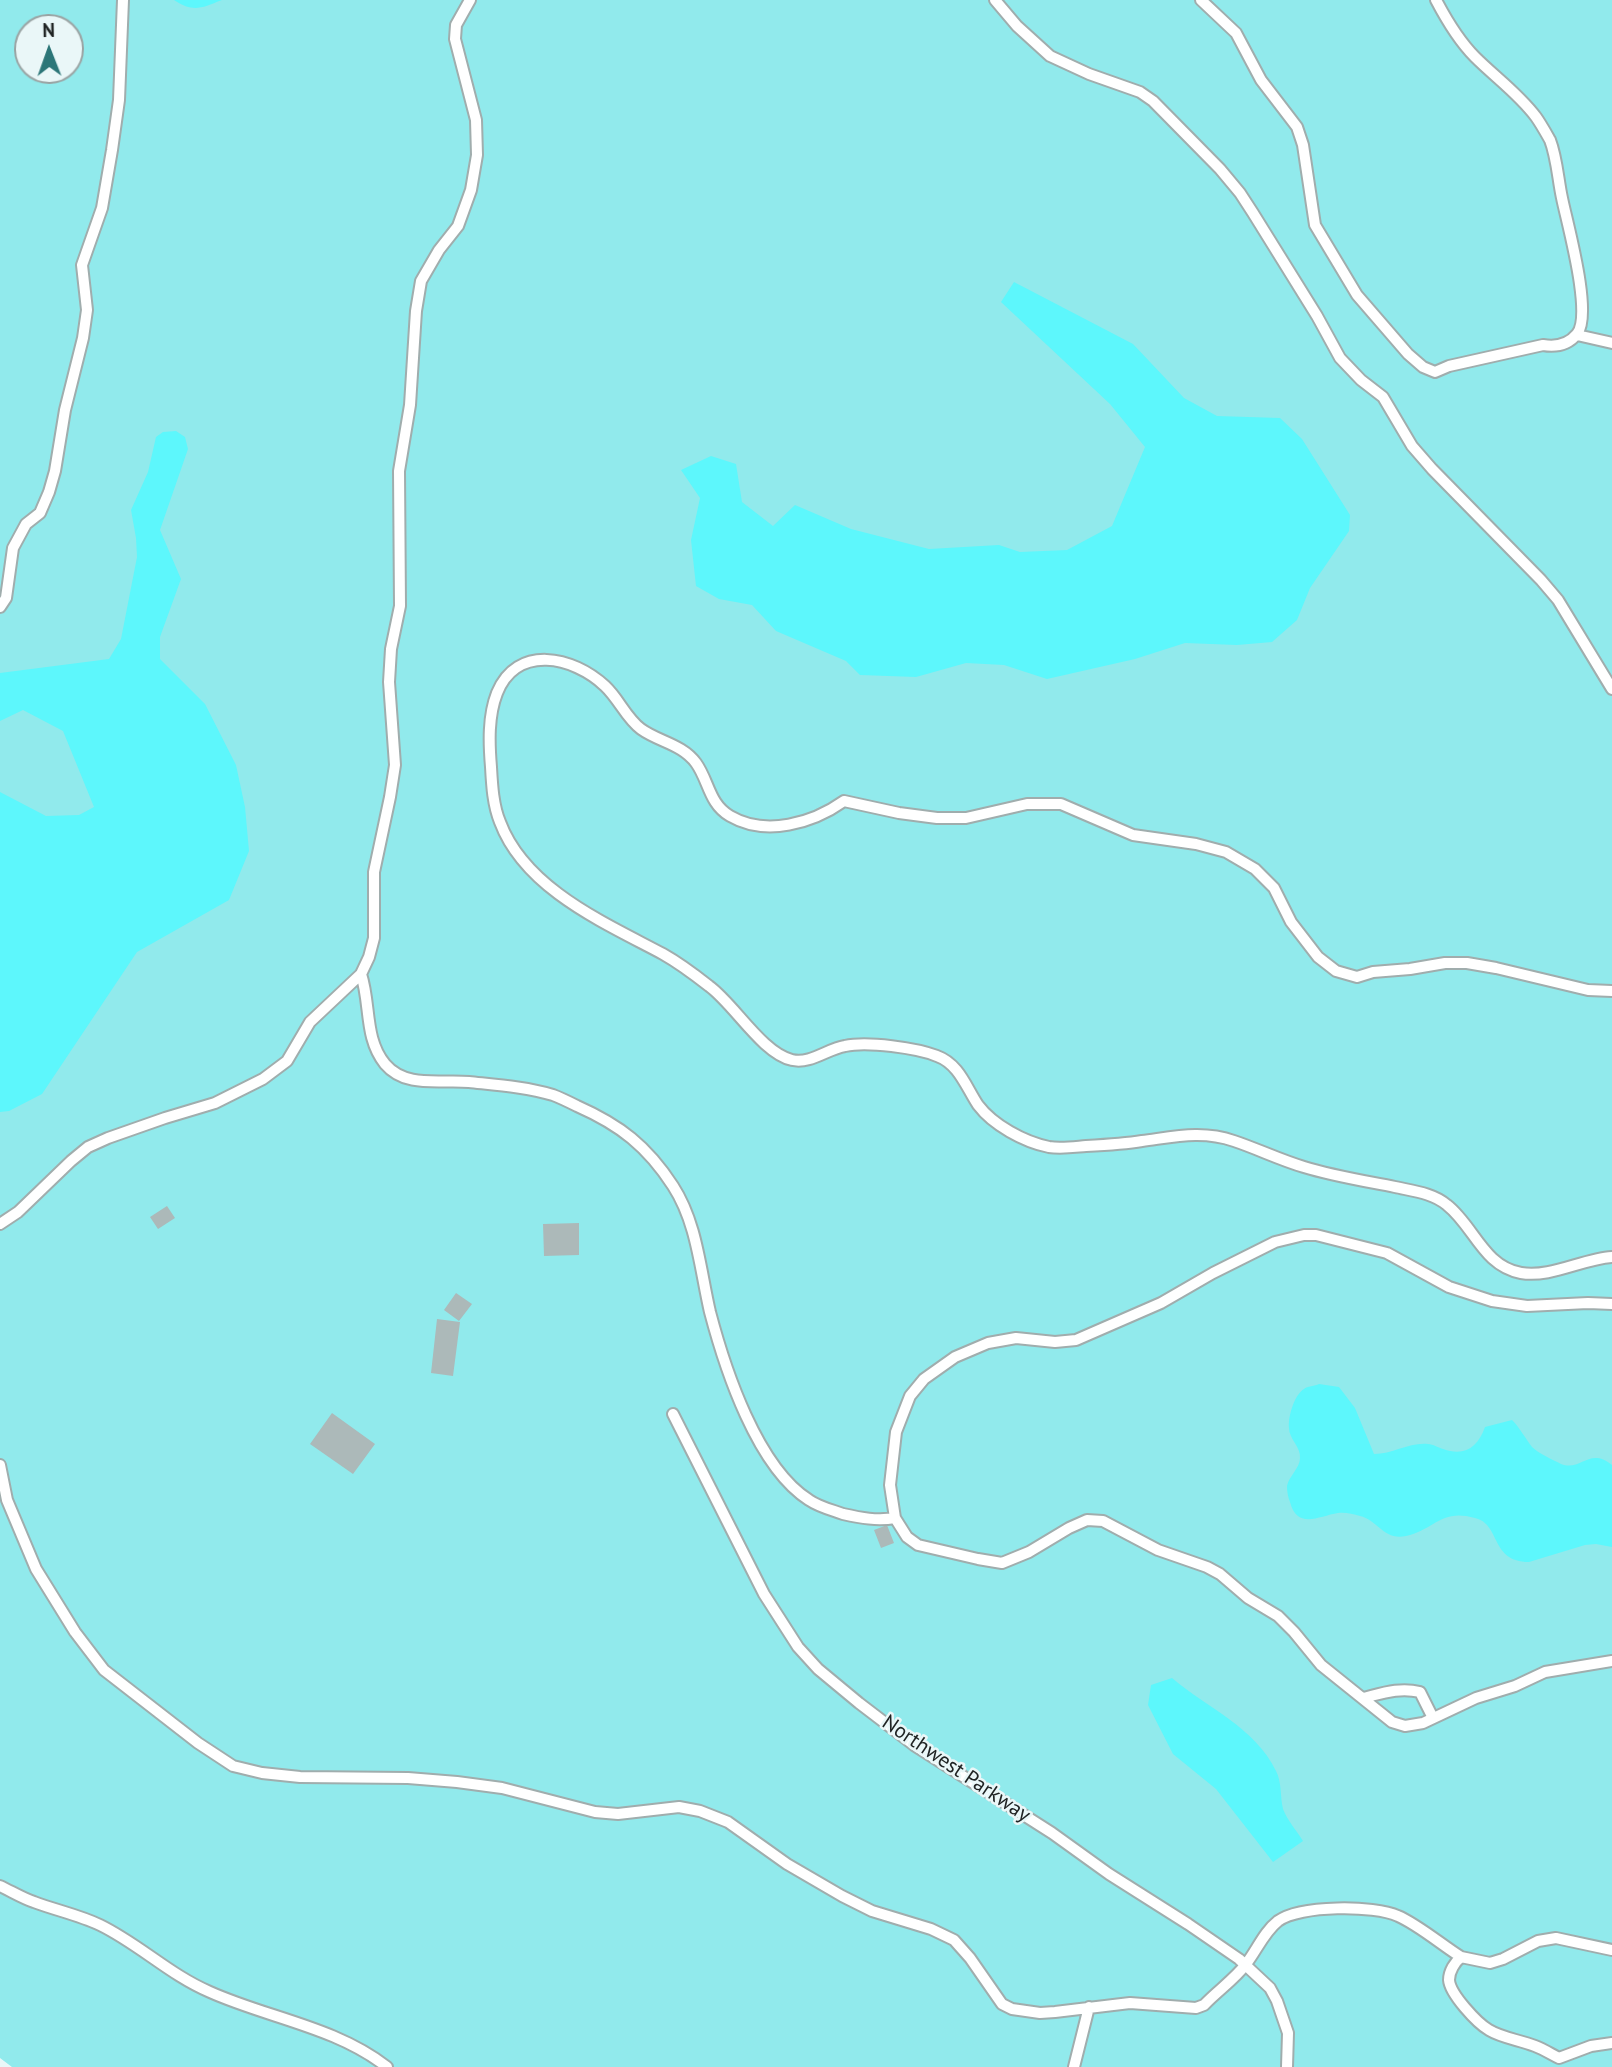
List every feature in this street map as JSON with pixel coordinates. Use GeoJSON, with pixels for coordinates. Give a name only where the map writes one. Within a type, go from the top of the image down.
{"type":"FeatureCollection","features":[{"type":"Feature","properties":{"kind":"lane"},"geometry":{"type":"LineString","coordinates":[[0,607],[6,598],[13,548],[26,524],[40,513],[49,492],[83,338],[87,310],[82,265],[102,208],[112,150],[119,100],[123,0]]}},
{"type":"Feature","properties":{"kind":"lane"},"geometry":{"type":"LineString","coordinates":[[0,1224],[18,1212],[88,1147],[215,1103],[263,1079],[287,1062],[310,1023],[361,974],[369,957],[374,938],[373,872],[395,765],[389,682],[391,649],[400,606],[398,471],[410,405],[416,311],[421,281],[439,250],[458,226],[471,190],[477,155],[476,120],[455,39],[456,25],[470,0]]}},
{"type":"Feature","properties":{"kind":"lane"},"geometry":{"type":"LineString","coordinates":[[995,0],[1017,26],[1050,57],[1140,92],[1153,101],[1220,169],[1253,213],[1340,358],[1361,380],[1383,397],[1412,446],[1432,469],[1558,600],[1612,689]]}},
{"type":"Feature","properties":{"kind":"lane"},"geometry":{"type":"LineString","coordinates":[[1200,0],[1236,33],[1261,80],[1297,127],[1303,145],[1315,225],[1357,295],[1394,338],[1423,367],[1434,372],[1449,366],[1543,345],[1556,347],[1577,335],[1580,328],[1581,302],[1578,264],[1550,141],[1537,118],[1505,83],[1474,56],[1448,23],[1436,0]]}},
{"type":"Feature","properties":{"kind":"lane"},"geometry":{"type":"LineString","coordinates":[[1577,335],[1612,343]]}},
{"type":"Feature","properties":{"kind":"lane"},"geometry":{"type":"LineString","coordinates":[[1612,991],[1588,990],[1467,963],[1373,972],[1357,977],[1336,971],[1318,957],[1291,922],[1274,888],[1255,869],[1226,852],[1196,844],[1133,835],[1061,804],[1027,804],[966,818],[937,818],[844,801],[826,813],[779,826],[756,825],[732,818],[716,806],[697,763],[680,747],[660,740],[638,727],[603,684],[565,663],[545,659],[521,663],[507,675],[497,693],[491,715],[491,769],[500,821],[513,847],[533,872],[575,906],[667,956],[714,989],[763,1042],[784,1057],[797,1061],[846,1045],[917,1050],[943,1058],[964,1078],[980,1107],[1004,1127],[1029,1140],[1053,1148],[1201,1134],[1231,1140],[1308,1169],[1428,1194],[1446,1204],[1462,1220],[1486,1254],[1519,1273],[1541,1273],[1596,1258],[1612,1257]]}},
{"type":"Feature","properties":{"kind":"lane"},"geometry":{"type":"LineString","coordinates":[[361,974],[367,991],[372,1040],[376,1052],[387,1067],[401,1078],[466,1081],[554,1096],[626,1132],[654,1160],[674,1188],[689,1218],[722,1353],[738,1399],[766,1452],[785,1479],[809,1501],[862,1519],[895,1518]]}},
{"type":"Feature","properties":{"kind":"lane"},"geometry":{"type":"LineString","coordinates":[[1612,1304],[1527,1307],[1492,1301],[1449,1287],[1387,1253],[1370,1248],[1317,1235],[1304,1235],[1275,1242],[1161,1303],[1076,1340],[1055,1342],[1016,1338],[988,1343],[955,1357],[924,1379],[910,1396],[896,1432],[890,1485],[895,1518],[907,1537],[918,1545],[1002,1563],[1029,1552],[1087,1520],[1103,1521],[1158,1550],[1207,1567],[1220,1574],[1248,1598],[1278,1616],[1321,1665],[1392,1722],[1405,1726],[1423,1723],[1476,1698],[1515,1686],[1545,1672],[1612,1661]]}},
{"type":"Feature","properties":{"kind":"lane","name":"Northwest Parkway"},"geometry":{"type":"LineString","coordinates":[[673,1414],[764,1594],[798,1647],[818,1669],[914,1745],[1052,1833],[1109,1874],[1239,1959],[1270,1989],[1278,2001],[1288,2033],[1287,2067]]}},
{"type":"Feature","properties":{"kind":"lane"},"geometry":{"type":"LineString","coordinates":[[0,1465],[7,1500],[36,1569],[75,1632],[104,1670],[198,1743],[233,1766],[262,1773],[299,1777],[408,1778],[457,1782],[514,1791],[595,1812],[618,1814],[679,1807],[700,1811],[728,1822],[787,1864],[842,1896],[872,1911],[930,1929],[954,1940],[1002,2004],[1012,2009],[1055,2012],[1130,2003],[1196,2008],[1204,2005],[1245,1965],[1277,1922],[1294,1912],[1381,1910],[1400,1917],[1461,1957],[1490,1963],[1538,1941],[1556,1938],[1612,1950]]}},
{"type":"Feature","properties":{"kind":"lane"},"geometry":{"type":"LineString","coordinates":[[1363,1698],[1396,1689],[1420,1692],[1433,1718]]}},
{"type":"Feature","properties":{"kind":"lane"},"geometry":{"type":"LineString","coordinates":[[0,1886],[31,1901],[100,1925],[185,1980],[211,1993],[349,2044],[387,2067]]}},
{"type":"Feature","properties":{"kind":"lane"},"geometry":{"type":"LineString","coordinates":[[1461,1957],[1455,1962],[1449,1979],[1452,1990],[1479,2023],[1491,2031],[1536,2046],[1558,2062],[1591,2046],[1612,2043]]}},
{"type":"Feature","properties":{"kind":"lane"},"geometry":{"type":"LineString","coordinates":[[1074,2067],[1089,2007]]}},
{"type":"Feature","properties":{"kind":"shaded area"},"geometry":{"type":"Polygon","coordinates":[[[0,0],[1612,0],[1612,2067],[12,2067],[0,2058],[0,0]]]}},
{"type":"Feature","properties":{"kind":"shaded area"},"geometry":{"type":"Polygon","coordinates":[[[174,0],[222,0],[192,8],[174,0]]]}},
{"type":"Feature","properties":{"kind":"shaded area"},"geometry":{"type":"Polygon","coordinates":[[[1014,282],[1133,344],[1184,398],[1217,416],[1280,418],[1302,439],[1350,515],[1349,531],[1310,588],[1297,620],[1272,642],[1237,645],[1185,643],[1135,659],[1047,679],[1004,665],[966,663],[916,677],[860,675],[846,661],[776,631],[752,605],[719,599],[696,586],[691,540],[700,498],[681,470],[711,456],[736,464],[742,502],[773,526],[795,505],[851,529],[929,549],[999,545],[1020,552],[1067,550],[1112,526],[1145,447],[1110,404],[1001,302],[1014,282]]]}},
{"type":"Feature","properties":{"kind":"shaded area"},"geometry":{"type":"Polygon","coordinates":[[[176,431],[185,437],[188,449],[160,530],[181,579],[160,637],[160,659],[205,704],[236,765],[245,807],[249,851],[229,900],[137,952],[42,1094],[9,1111],[0,1112],[0,792],[46,816],[79,815],[94,807],[63,731],[23,710],[0,721],[0,673],[109,659],[121,639],[137,557],[131,510],[148,472],[156,437],[163,432],[176,431]]]}},
{"type":"Feature","properties":{"kind":"shaded area"},"geometry":{"type":"Polygon","coordinates":[[[1319,1384],[1339,1387],[1355,1408],[1374,1454],[1421,1444],[1464,1451],[1479,1440],[1485,1427],[1512,1420],[1532,1447],[1561,1464],[1574,1465],[1591,1458],[1604,1460],[1612,1465],[1612,1547],[1585,1545],[1529,1562],[1508,1556],[1489,1527],[1475,1518],[1454,1516],[1416,1533],[1398,1537],[1392,1536],[1366,1518],[1352,1514],[1338,1513],[1303,1519],[1293,1511],[1287,1490],[1300,1458],[1289,1423],[1292,1407],[1300,1392],[1319,1384]]]}},
{"type":"Feature","properties":{"kind":"shaded area"},"geometry":{"type":"Polygon","coordinates":[[[1172,1678],[1243,1730],[1256,1742],[1276,1771],[1283,1809],[1303,1841],[1273,1862],[1216,1789],[1173,1754],[1148,1705],[1151,1685],[1172,1678]]]}},
{"type":"Feature","properties":{"kind":"building"},"geometry":{"type":"Polygon","coordinates":[[[167,1206],[175,1218],[158,1229],[150,1217],[167,1206]]]}},
{"type":"Feature","properties":{"kind":"building"},"geometry":{"type":"Polygon","coordinates":[[[579,1223],[579,1255],[544,1256],[543,1224],[579,1223]]]}},
{"type":"Feature","properties":{"kind":"building"},"geometry":{"type":"Polygon","coordinates":[[[456,1293],[472,1304],[459,1321],[444,1310],[456,1293]]]}},
{"type":"Feature","properties":{"kind":"building"},"geometry":{"type":"Polygon","coordinates":[[[437,1319],[460,1322],[453,1376],[431,1373],[437,1319]]]}},
{"type":"Feature","properties":{"kind":"building"},"geometry":{"type":"Polygon","coordinates":[[[332,1413],[375,1444],[353,1474],[310,1444],[332,1413]]]}},
{"type":"Feature","properties":{"kind":"building"},"geometry":{"type":"Polygon","coordinates":[[[887,1525],[894,1543],[881,1548],[874,1530],[887,1525]]]}}]}
